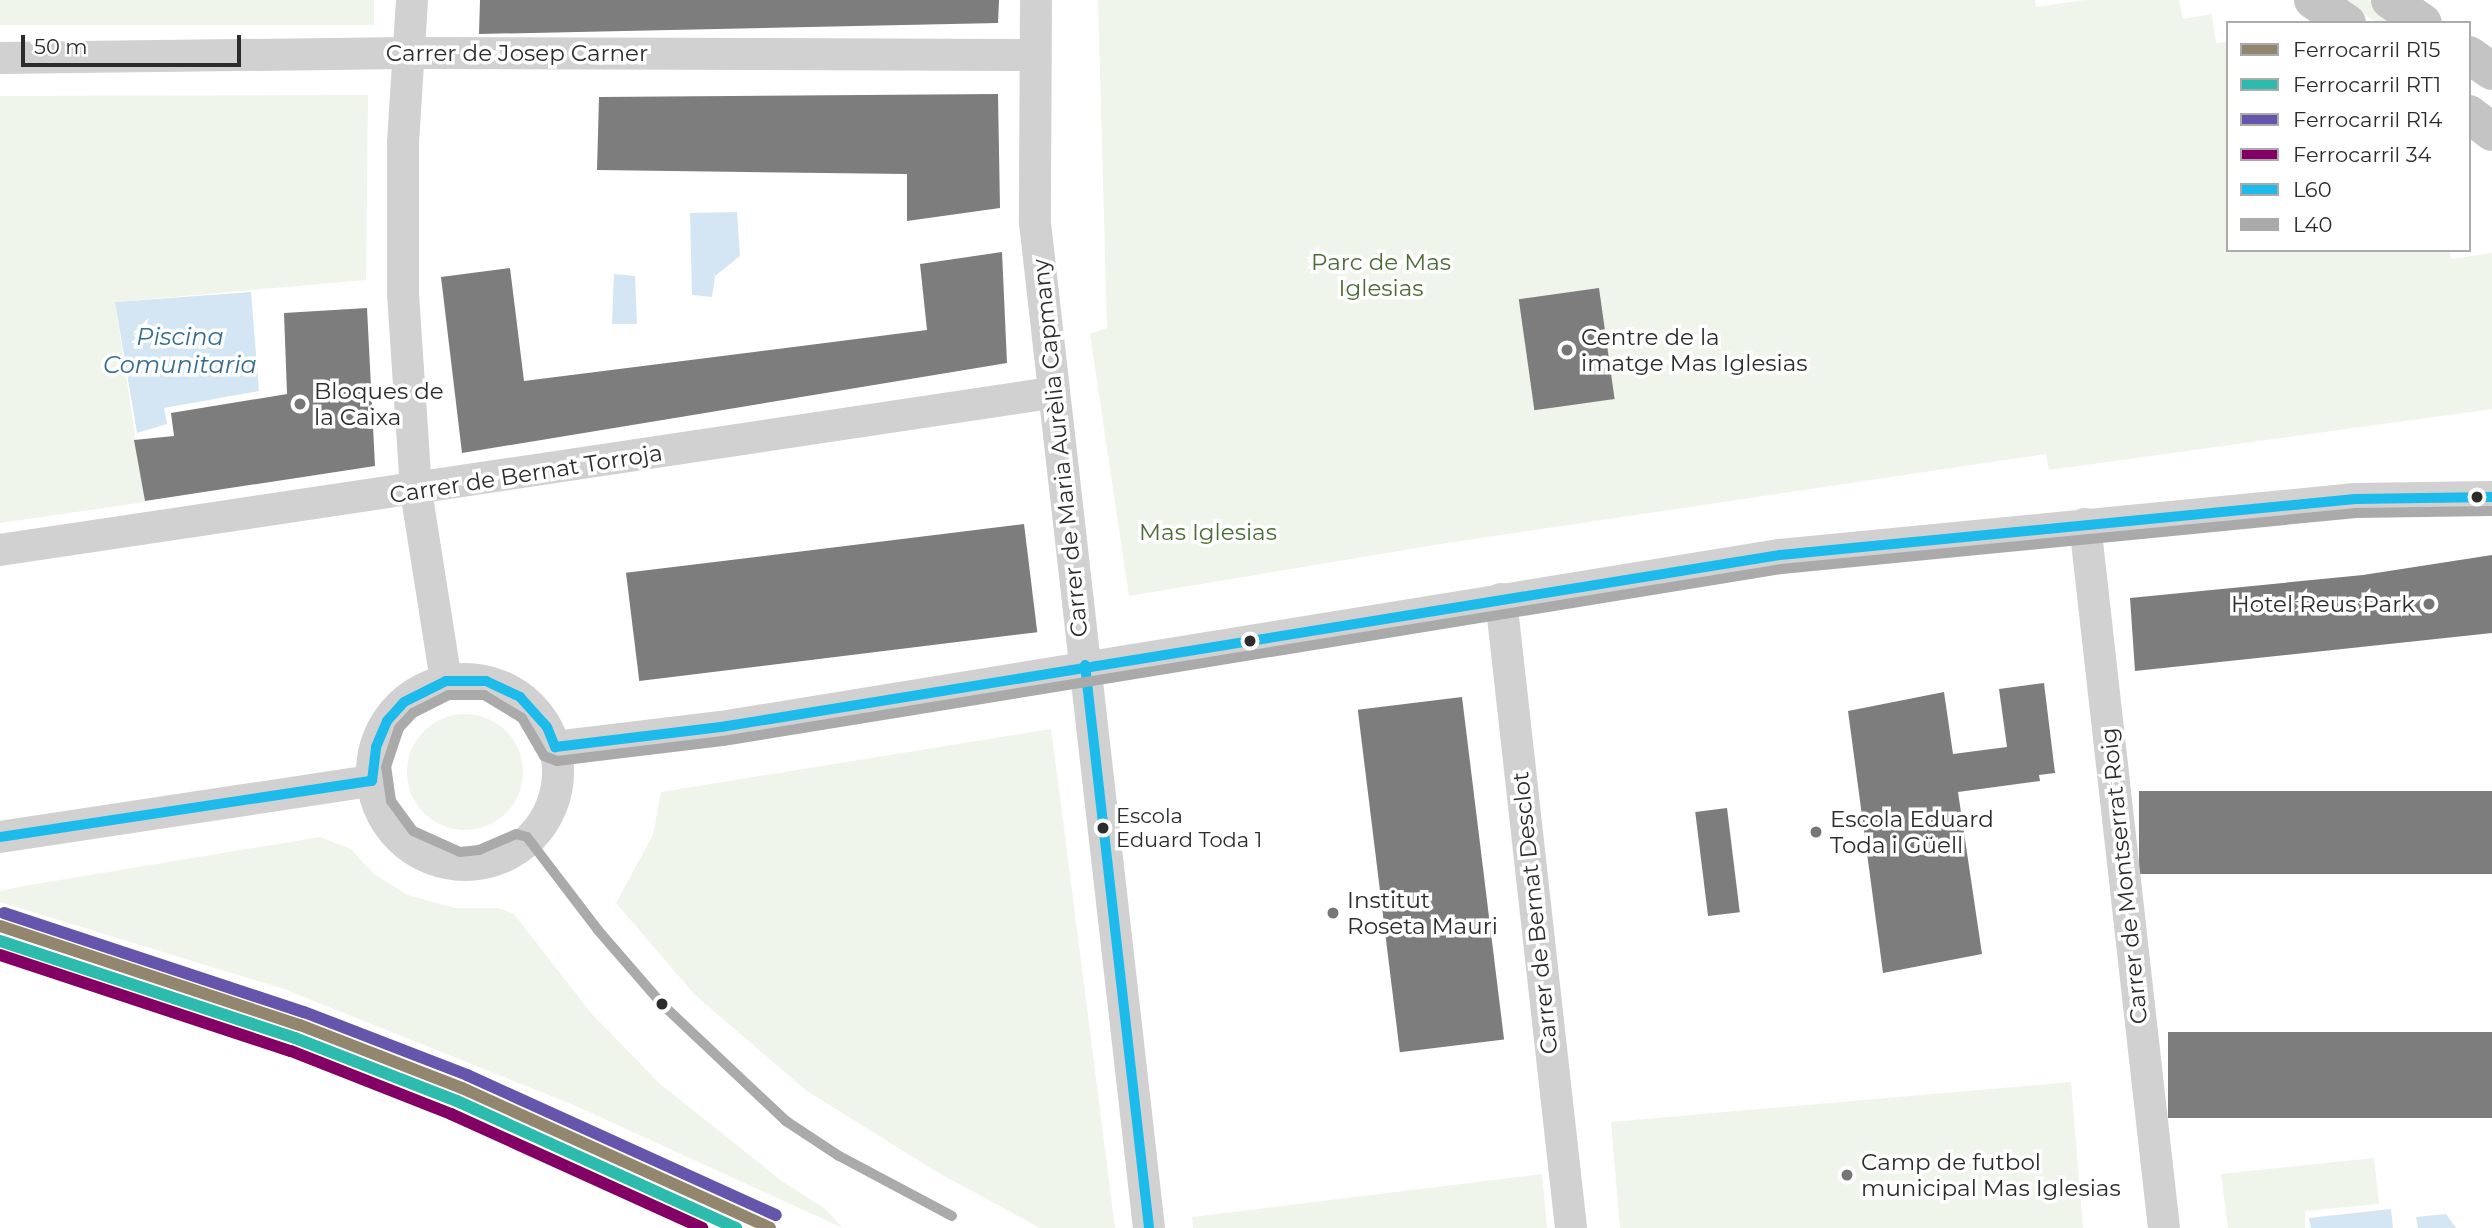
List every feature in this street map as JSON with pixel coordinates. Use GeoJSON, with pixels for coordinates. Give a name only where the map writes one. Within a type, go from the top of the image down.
{"type":"FeatureCollection","features":[{"type":"Feature","properties":{"kind":"main road"},"geometry":{"type":"LineString","coordinates":[[2313,0],[2344,21]]}},
{"type":"Feature","properties":{"kind":"main road"},"geometry":{"type":"LineString","coordinates":[[2390,0],[2420,21]]}},
{"type":"Feature","properties":{"kind":"main road"},"geometry":{"type":"LineString","coordinates":[[2471,56],[2492,71]]}},
{"type":"Feature","properties":{"kind":"main road"},"geometry":{"type":"LineString","coordinates":[[2471,116],[2492,132]]}},
{"type":"Feature","properties":{"kind":"street"},"geometry":{"type":"LineString","coordinates":[[412,0],[403,143],[403,294],[416,491],[446,681]]}},
{"type":"Feature","properties":{"kind":"street","name":"Carrer de Maria Aurèlia Capmany"},"geometry":{"type":"LineString","coordinates":[[1036,0],[1033,55],[1035,223],[1051,393],[1149,1228]]}},
{"type":"Feature","properties":{"kind":"street","name":"Carrer de Josep Carner"},"geometry":{"type":"LineString","coordinates":[[0,58],[408,53],[1033,55]]}},
{"type":"Feature","properties":{"kind":"street","name":"Carrer de Bernat Torroja"},"geometry":{"type":"LineString","coordinates":[[0,550],[416,491],[1051,393]]}},
{"type":"Feature","properties":{"kind":"street"},"geometry":{"type":"LineString","coordinates":[[555,747],[721,727],[1085,665],[1780,555],[2355,499],[2492,497]]}},
{"type":"Feature","properties":{"kind":"street","name":"Carrer de Montserrat Roig"},"geometry":{"type":"LineString","coordinates":[[2085,524],[2164,1228]]}},
{"type":"Feature","properties":{"kind":"street","name":"Carrer de Bernat Desclot"},"geometry":{"type":"LineString","coordinates":[[1501,599],[1571,1228]]}},
{"type":"Feature","properties":{"kind":"street"},"geometry":{"type":"LineString","coordinates":[[446,681],[485,681],[520,697],[547,727],[555,747],[556,792],[544,822],[519,848],[483,864],[440,862],[403,842],[378,806],[372,781],[376,747],[387,721],[404,702],[446,681]]}},
{"type":"Feature","properties":{"kind":"street"},"geometry":{"type":"LineString","coordinates":[[0,837],[372,781]]}},
{"type":"Feature","properties":{"kind":"green space"},"geometry":{"type":"Polygon","coordinates":[[[0,0],[374,0],[374,25],[0,25],[0,0]]]}},
{"type":"Feature","properties":{"kind":"green space","name":"Parc de Mas Iglesias"},"geometry":{"type":"Polygon","coordinates":[[[1098,0],[2035,0],[2036,7],[2085,0],[2179,0],[2183,19],[2212,14],[2216,43],[2226,42],[2226,252],[2449,252],[2451,259],[2492,253],[2492,409],[2049,470],[2046,454],[1447,543],[1129,596],[1090,334],[1107,328],[1098,0]]]}},
{"type":"Feature","properties":{"kind":"green space"},"geometry":{"type":"Polygon","coordinates":[[[2344,0],[2368,0],[2398,21],[2374,21],[2344,0]]]}},
{"type":"Feature","properties":{"kind":"green space"},"geometry":{"type":"Polygon","coordinates":[[[368,95],[366,280],[115,302],[145,502],[0,523],[0,96],[368,95]]]}},
{"type":"Feature","properties":{"kind":"green space"},"geometry":{"type":"Polygon","coordinates":[[[465,714],[487,719],[506,731],[518,750],[523,772],[518,794],[506,813],[487,825],[465,830],[443,825],[424,813],[412,794],[407,772],[412,750],[424,731],[443,719],[465,714]]]}},
{"type":"Feature","properties":{"kind":"green space"},"geometry":{"type":"Polygon","coordinates":[[[1051,729],[1115,1228],[1040,1228],[937,1172],[807,1091],[695,995],[616,903],[653,835],[661,792],[1051,729]]]}},
{"type":"Feature","properties":{"kind":"green space"},"geometry":{"type":"Polygon","coordinates":[[[320,837],[351,849],[374,874],[408,895],[454,908],[499,908],[514,914],[591,1013],[659,1083],[783,1182],[824,1208],[843,1228],[576,1106],[284,989],[0,902],[0,891],[24,886],[320,837]]]}},
{"type":"Feature","properties":{"kind":"green space","name":"Camp de futbol municipal Mas Iglesias"},"geometry":{"type":"Polygon","coordinates":[[[2071,1082],[2083,1228],[1620,1228],[1611,1122],[2071,1082]]]}},
{"type":"Feature","properties":{"kind":"green space"},"geometry":{"type":"Polygon","coordinates":[[[2374,1158],[2379,1204],[2305,1211],[2305,1228],[2228,1228],[2221,1174],[2374,1158]]]}},
{"type":"Feature","properties":{"kind":"green space"},"geometry":{"type":"Polygon","coordinates":[[[1542,1174],[1547,1228],[1193,1228],[1192,1217],[1542,1174]]]}},
{"type":"Feature","properties":{"kind":"water"},"geometry":{"type":"Polygon","coordinates":[[[737,212],[740,256],[715,276],[712,297],[692,295],[690,213],[737,212]]]}},
{"type":"Feature","properties":{"kind":"water"},"geometry":{"type":"Polygon","coordinates":[[[614,274],[635,276],[637,324],[612,324],[614,274]]]}},
{"type":"Feature","properties":{"kind":"water","name":"Piscina Comunitaria"},"geometry":{"type":"Polygon","coordinates":[[[251,292],[259,391],[164,408],[167,424],[137,433],[115,302],[251,292]]]}},
{"type":"Feature","properties":{"kind":"water"},"geometry":{"type":"Polygon","coordinates":[[[2391,1209],[2393,1228],[2311,1228],[2309,1218],[2391,1209]]]}},
{"type":"Feature","properties":{"kind":"water"},"geometry":{"type":"Polygon","coordinates":[[[2446,1214],[2456,1228],[2418,1228],[2416,1217],[2446,1214]]]}},
{"type":"Feature","properties":{"kind":"building"},"geometry":{"type":"Polygon","coordinates":[[[480,0],[999,0],[998,23],[479,34],[480,0]]]}},
{"type":"Feature","properties":{"kind":"building"},"geometry":{"type":"Polygon","coordinates":[[[998,94],[1000,208],[907,221],[907,174],[597,170],[599,97],[998,94]]]}},
{"type":"Feature","properties":{"kind":"building"},"geometry":{"type":"Polygon","coordinates":[[[1002,252],[1007,363],[462,453],[441,277],[510,268],[524,381],[927,330],[920,264],[1002,252]]]}},
{"type":"Feature","properties":{"kind":"building","name":"Centre de la imatge Mas Iglesias"},"geometry":{"type":"Polygon","coordinates":[[[1599,288],[1615,399],[1534,410],[1519,299],[1599,288]]]}},
{"type":"Feature","properties":{"kind":"building","name":"Bloques de la Caixa"},"geometry":{"type":"Polygon","coordinates":[[[367,308],[375,466],[145,501],[134,440],[174,436],[171,413],[287,394],[284,313],[367,308]]]}},
{"type":"Feature","properties":{"kind":"building"},"geometry":{"type":"Polygon","coordinates":[[[1024,524],[1037,632],[639,681],[626,573],[1024,524]]]}},
{"type":"Feature","properties":{"kind":"building"},"geometry":{"type":"Polygon","coordinates":[[[2492,555],[2492,633],[2135,671],[2130,598],[2363,575],[2492,555]]]}},
{"type":"Feature","properties":{"kind":"building"},"geometry":{"type":"Polygon","coordinates":[[[2044,683],[2055,773],[2039,775],[2040,781],[1958,792],[1982,954],[1883,973],[1848,711],[1944,692],[1953,754],[2007,747],[1999,689],[2044,683]]]}},
{"type":"Feature","properties":{"kind":"building"},"geometry":{"type":"Polygon","coordinates":[[[1462,697],[1504,1039],[1400,1052],[1358,710],[1462,697]]]}},
{"type":"Feature","properties":{"kind":"building"},"geometry":{"type":"Polygon","coordinates":[[[2139,791],[2492,791],[2492,874],[2139,874],[2139,791]]]}},
{"type":"Feature","properties":{"kind":"building"},"geometry":{"type":"Polygon","coordinates":[[[1727,808],[1740,912],[1708,916],[1695,812],[1727,808]]]}},
{"type":"Feature","properties":{"kind":"building"},"geometry":{"type":"Polygon","coordinates":[[[2168,1032],[2492,1032],[2492,1118],[2168,1118],[2168,1032]]]}},
{"type":"Feature","properties":{"kind":"rail line","name":"R14"},"geometry":{"type":"LineString","coordinates":[[4,913],[304,1012],[467,1075],[776,1215]]}},
{"type":"Feature","properties":{"kind":"rail line","name":"R15"},"geometry":{"type":"LineString","coordinates":[[0,926],[300,1025],[462,1088],[770,1228]]}},
{"type":"Feature","properties":{"kind":"rail line","name":"RT1"},"geometry":{"type":"LineString","coordinates":[[0,941],[295,1038],[457,1101],[736,1228]]}},
{"type":"Feature","properties":{"kind":"rail line","name":"34"},"geometry":{"type":"LineString","coordinates":[[0,955],[291,1051],[451,1114],[702,1228]]}},
{"type":"Feature","properties":{"kind":"transit line","name":"L60"},"geometry":{"type":"LineString","coordinates":[[0,837],[372,781],[376,747],[387,721],[404,702],[446,681],[486,681],[520,697],[547,727],[555,747],[721,727],[1780,555],[2355,499],[2492,497]]}},
{"type":"Feature","properties":{"kind":"transit line","name":"L40"},"geometry":{"type":"LineString","coordinates":[[952,1216],[839,1156],[786,1121],[662,1004],[598,930],[527,837],[516,834],[479,850],[460,852],[413,831],[391,801],[386,767],[399,728],[413,713],[449,695],[484,695],[522,718],[544,756],[557,761],[723,741],[1782,569],[2356,513],[2492,511]]}},
{"type":"Feature","properties":{"kind":"transit line","name":"L60"},"geometry":{"type":"LineString","coordinates":[[1085,665],[1149,1228]]}},
{"type":"Feature","properties":{"kind":"place","name":"Centre de la imatge Mas Iglesias"},"geometry":{"type":"Point","coordinates":[1567,350]}},
{"type":"Feature","properties":{"kind":"place","name":"Bloques de la Caixa"},"geometry":{"type":"Point","coordinates":[300,404]}},
{"type":"Feature","properties":{"kind":"place","name":"Hotel Reus Park"},"geometry":{"type":"Point","coordinates":[2429,604]}},
{"type":"Feature","properties":{"kind":"place","name":"Escola Eduard Toda 1"},"geometry":{"type":"Point","coordinates":[1103,828]}},
{"type":"Feature","properties":{"kind":"place","name":"Escola Eduard Toda i Güell"},"geometry":{"type":"Point","coordinates":[1816,832]}},
{"type":"Feature","properties":{"kind":"place","name":"Institut Roseta Mauri"},"geometry":{"type":"Point","coordinates":[1333,913]}},
{"type":"Feature","properties":{"kind":"place","name":"Camp de futbol municipal Mas Iglesias"},"geometry":{"type":"Point","coordinates":[1847,1175]}},
{"type":"Feature","properties":{"kind":"park label","name":"Mas Iglesias"},"geometry":{"type":"Point","coordinates":[1208,532]}}]}
